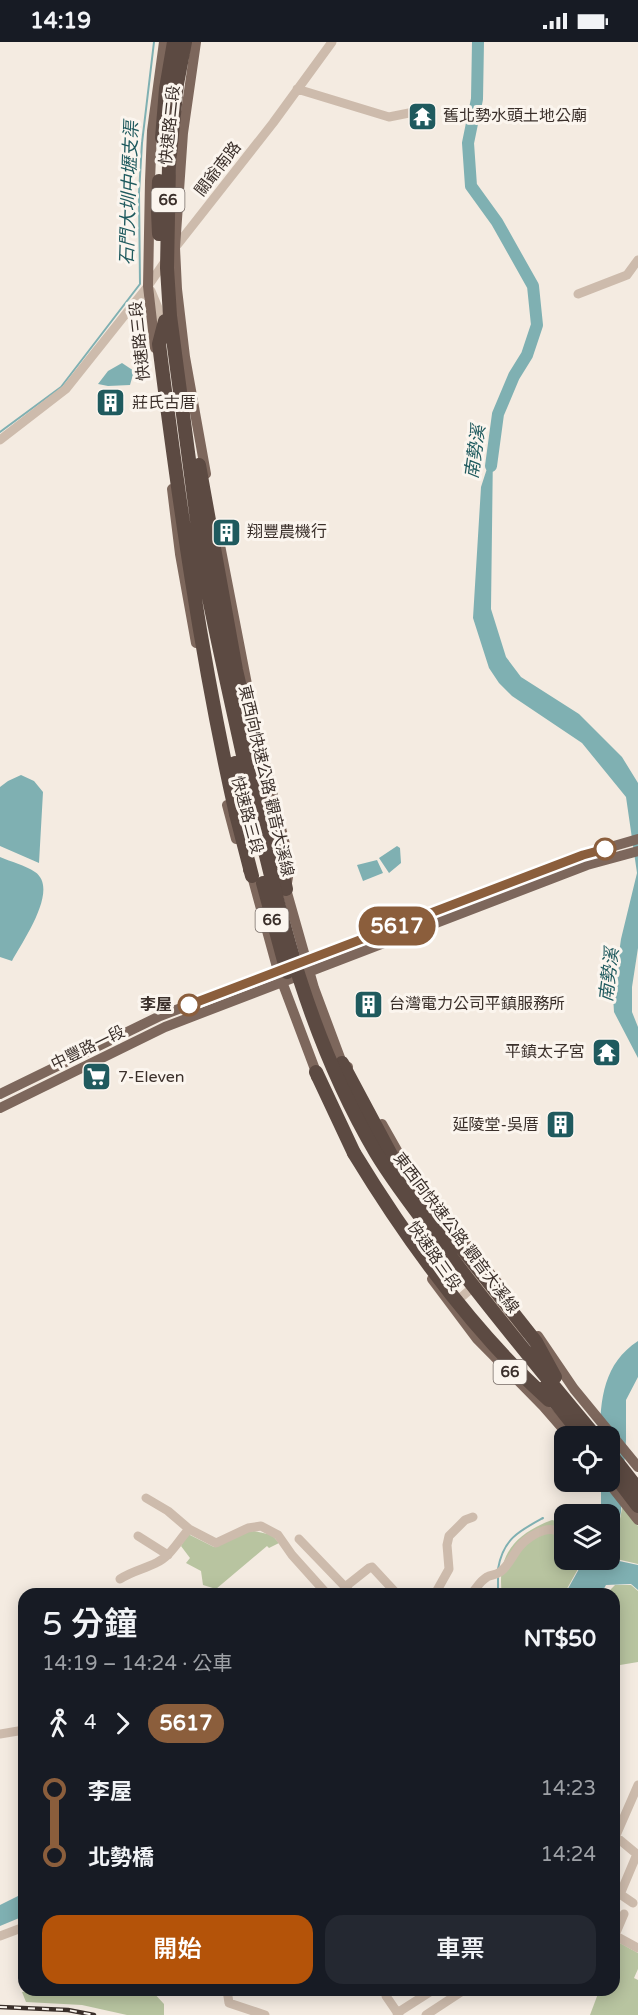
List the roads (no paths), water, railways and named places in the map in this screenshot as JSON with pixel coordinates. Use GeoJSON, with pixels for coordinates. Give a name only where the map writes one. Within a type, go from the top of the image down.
{"type":"FeatureCollection","features":[{"type":"Feature","properties":{"kind":"highway","name":"東西向快速公路 觀音大溪線"},"geometry":{"type":"LineString","coordinates":[[174,42],[166,89],[158,211],[165,321],[204,606],[239,783],[281,954],[312,1041],[360,1139],[402,1208],[566,1409],[585,1426]]}},
{"type":"Feature","properties":{"kind":"highway","name":"東西向快速公路 觀音大溪線"},"geometry":{"type":"LineString","coordinates":[[185,42],[177,84],[168,175],[166,268],[175,359],[202,558],[226,681],[281,920],[294,966],[321,1044],[360,1124],[394,1182],[566,1409],[576,1426]]}},
{"type":"Feature","properties":{"kind":"highway"},"geometry":{"type":"LineString","coordinates":[[165,321],[159,344],[180,510],[201,645],[236,814],[252,876]]}},
{"type":"Feature","properties":{"kind":"highway"},"geometry":{"type":"LineString","coordinates":[[175,359],[192,420],[236,670],[286,889]]}},
{"type":"Feature","properties":{"kind":"highway"},"geometry":{"type":"LineString","coordinates":[[342,1064],[397,1166],[536,1342],[566,1409]]}},
{"type":"Feature","properties":{"kind":"highway"},"geometry":{"type":"LineString","coordinates":[[316,1072],[354,1153],[391,1213],[484,1335],[521,1375],[566,1409]]}},
{"type":"Feature","properties":{"kind":"highway"},"geometry":{"type":"LineString","coordinates":[[620,1466],[638,1489]]}},
{"type":"Feature","properties":{"kind":"highway"},"geometry":{"type":"LineString","coordinates":[[620,1485],[632,1504]]}},
{"type":"Feature","properties":{"kind":"main road","name":"快速路二段"},"geometry":{"type":"LineString","coordinates":[[148,286],[152,131],[165,42]]}},
{"type":"Feature","properties":{"kind":"main road","name":"快速路二段"},"geometry":{"type":"LineString","coordinates":[[175,248],[183,133],[196,42]]}},
{"type":"Feature","properties":{"kind":"main road","name":"快速路三段"},"geometry":{"type":"LineString","coordinates":[[175,248],[182,332],[209,496],[251,705],[290,865],[286,889],[306,960],[342,1064],[349,1067],[403,1161],[490,1272],[550,1352],[574,1389]]}},
{"type":"Feature","properties":{"kind":"main road","name":"快速路三段"},"geometry":{"type":"LineString","coordinates":[[148,286],[185,553],[231,822],[242,860],[252,876],[278,970],[316,1072],[316,1086],[345,1147],[376,1200],[452,1306],[477,1339],[560,1426]]}},
{"type":"Feature","properties":{"kind":"main road"},"geometry":{"type":"LineString","coordinates":[[631,849],[638,839]]}},
{"type":"Feature","properties":{"kind":"main road","name":"中豐路一段"},"geometry":{"type":"LineString","coordinates":[[0,1094],[160,1016],[278,970],[583,855],[631,849]]}},
{"type":"Feature","properties":{"kind":"main road","name":"中豐路一段"},"geometry":{"type":"LineString","coordinates":[[0,1108],[165,1027],[631,849]]}},
{"type":"Feature","properties":{"kind":"main road"},"geometry":{"type":"LineString","coordinates":[[35,1077],[41,1088]]}},
{"type":"Feature","properties":{"kind":"main road","name":"66"},"geometry":{"type":"LineString","coordinates":[[574,1389],[638,1467]]}},
{"type":"Feature","properties":{"kind":"main road"},"geometry":{"type":"LineString","coordinates":[[619,1492],[632,1504],[638,1520]]}},
{"type":"Feature","properties":{"kind":"street","name":"關爺南路"},"geometry":{"type":"LineString","coordinates":[[0,440],[66,389],[148,286],[332,42]]}},
{"type":"Feature","properties":{"kind":"street"},"geometry":{"type":"LineString","coordinates":[[297,89],[389,117],[424,110]]}},
{"type":"Feature","properties":{"kind":"street"},"geometry":{"type":"LineString","coordinates":[[578,294],[627,275],[638,260]]}},
{"type":"Feature","properties":{"kind":"street","name":"快速路三段"},"geometry":{"type":"LineString","coordinates":[[182,332],[178,340],[206,550],[237,708],[276,863],[286,889]]}},
{"type":"Feature","properties":{"kind":"street"},"geometry":{"type":"LineString","coordinates":[[185,553],[220,547]]}},
{"type":"Feature","properties":{"kind":"street"},"geometry":{"type":"LineString","coordinates":[[213,712],[251,705]]}},
{"type":"Feature","properties":{"kind":"street","name":"快速路三段"},"geometry":{"type":"LineString","coordinates":[[342,1064],[343,1078],[388,1162],[539,1356],[574,1389]]}},
{"type":"Feature","properties":{"kind":"street","name":"快速路三段"},"geometry":{"type":"LineString","coordinates":[[316,1072],[324,1081],[355,1146],[390,1204],[461,1298],[517,1364],[543,1406]]}},
{"type":"Feature","properties":{"kind":"street"},"geometry":{"type":"LineString","coordinates":[[452,1306],[490,1272]]}},
{"type":"Feature","properties":{"kind":"street"},"geometry":{"type":"LineString","coordinates":[[146,1498],[168,1511],[189,1529],[216,1543],[248,1528],[261,1526],[278,1535],[320,1588]]}},
{"type":"Feature","properties":{"kind":"street"},"geometry":{"type":"LineString","coordinates":[[438,1588],[449,1569],[447,1545],[449,1536],[465,1520],[473,1517]]}},
{"type":"Feature","properties":{"kind":"street"},"geometry":{"type":"LineString","coordinates":[[120,1579],[168,1555],[189,1529]]}},
{"type":"Feature","properties":{"kind":"street"},"geometry":{"type":"LineString","coordinates":[[476,1588],[483,1580],[497,1573],[521,1544],[540,1532],[554,1529]]}},
{"type":"Feature","properties":{"kind":"street"},"geometry":{"type":"LineString","coordinates":[[138,1536],[168,1555]]}},
{"type":"Feature","properties":{"kind":"street"},"geometry":{"type":"LineString","coordinates":[[299,1539],[345,1588]]}},
{"type":"Feature","properties":{"kind":"street"},"geometry":{"type":"LineString","coordinates":[[351,1588],[372,1567],[391,1588]]}},
{"type":"Feature","properties":{"kind":"street"},"geometry":{"type":"LineString","coordinates":[[0,1734],[18,1731]]}},
{"type":"Feature","properties":{"kind":"street"},"geometry":{"type":"LineString","coordinates":[[620,1825],[638,1785]]}},
{"type":"Feature","properties":{"kind":"street"},"geometry":{"type":"LineString","coordinates":[[620,1842],[638,1855],[620,1886]]}},
{"type":"Feature","properties":{"kind":"street"},"geometry":{"type":"LineString","coordinates":[[620,1893],[633,1903]]}},
{"type":"Feature","properties":{"kind":"street"},"geometry":{"type":"LineString","coordinates":[[620,1922],[624,1914]]}},
{"type":"Feature","properties":{"kind":"street"},"geometry":{"type":"LineString","coordinates":[[0,1936],[18,1929]]}},
{"type":"Feature","properties":{"kind":"street"},"geometry":{"type":"LineString","coordinates":[[620,1938],[638,1948]]}},
{"type":"Feature","properties":{"kind":"street"},"geometry":{"type":"LineString","coordinates":[[228,1996],[229,2003],[265,2015]]}},
{"type":"Feature","properties":{"kind":"street"},"geometry":{"type":"LineString","coordinates":[[386,1996],[398,2014],[424,1996]]}},
{"type":"Feature","properties":{"kind":"street"},"geometry":{"type":"LineString","coordinates":[[426,2015],[455,1996]]}},
{"type":"Feature","properties":{"kind":"water"},"geometry":{"type":"Polygon","coordinates":[[[122,363],[134,371],[130,385],[98,384],[108,371],[122,363]]]}},
{"type":"Feature","properties":{"kind":"water"},"geometry":{"type":"Polygon","coordinates":[[[493,450],[491,609],[506,657],[521,677],[579,714],[622,757],[638,783],[638,948],[632,987],[632,1012],[638,1027],[638,1058],[614,1012],[613,996],[621,939],[637,873],[626,797],[582,743],[512,696],[499,683],[489,668],[473,618],[481,487],[493,450]]]}},
{"type":"Feature","properties":{"kind":"water"},"geometry":{"type":"Polygon","coordinates":[[[21,775],[34,781],[43,792],[39,863],[0,846],[0,787],[21,775]]]}},
{"type":"Feature","properties":{"kind":"water"},"geometry":{"type":"Polygon","coordinates":[[[397,846],[400,848],[401,863],[389,873],[379,858],[397,846]]]}},
{"type":"Feature","properties":{"kind":"water"},"geometry":{"type":"Polygon","coordinates":[[[0,857],[35,872],[42,880],[43,890],[37,916],[12,961],[0,957],[0,857]]]}},
{"type":"Feature","properties":{"kind":"water"},"geometry":{"type":"Polygon","coordinates":[[[377,860],[383,873],[363,881],[357,865],[377,860]]]}},
{"type":"Feature","properties":{"kind":"water"},"geometry":{"type":"Polygon","coordinates":[[[638,1341],[638,1377],[626,1400],[626,1440],[620,1516],[620,1504],[601,1504],[601,1492],[620,1492],[620,1426],[600,1426],[606,1383],[618,1360],[638,1341]]]}},
{"type":"Feature","properties":{"kind":"water"},"geometry":{"type":"Polygon","coordinates":[[[620,1561],[638,1565],[638,1590],[631,1584],[606,1585],[604,1588],[568,1588],[578,1570],[620,1570],[620,1561]]]}},
{"type":"Feature","properties":{"kind":"water"},"geometry":{"type":"Polygon","coordinates":[[[18,1896],[18,1918],[0,1926],[0,1905],[18,1896]]]}},
{"type":"Feature","properties":{"kind":"waterway","name":"石門大圳中壢支渠"},"geometry":{"type":"LineString","coordinates":[[0,432],[61,387],[140,284],[139,193],[142,143],[154,42]]}},
{"type":"Feature","properties":{"kind":"waterway","name":"南勢溪"},"geometry":{"type":"LineString","coordinates":[[478,42],[477,99],[468,143],[471,186],[497,222],[533,286],[537,325],[527,355],[514,376],[498,414],[491,466]]}},
{"type":"Feature","properties":{"kind":"waterway"},"geometry":{"type":"LineString","coordinates":[[498,1569],[504,1550],[513,1537],[543,1518]]}},
{"type":"Feature","properties":{"kind":"waterway"},"geometry":{"type":"LineString","coordinates":[[498,1578],[498,1588]]}},
{"type":"Feature","properties":{"kind":"railway"},"geometry":{"type":"LineString","coordinates":[[0,2007],[68,2010],[94,2015]]}},
{"type":"Feature","properties":{"kind":"place","name":"舊北勢水頭土地公廟"},"geometry":{"type":"Point","coordinates":[422,116]}},
{"type":"Feature","properties":{"kind":"place","name":"莊氏古厝"},"geometry":{"type":"Point","coordinates":[111,403]}},
{"type":"Feature","properties":{"kind":"place","name":"翔豐農機行"},"geometry":{"type":"Point","coordinates":[226,532]}},
{"type":"Feature","properties":{"kind":"place","name":"台灣電力公司平鎮服務所"},"geometry":{"type":"Point","coordinates":[368,1004]}},
{"type":"Feature","properties":{"kind":"place","name":"李屋"},"geometry":{"type":"Point","coordinates":[189,1005]}},
{"type":"Feature","properties":{"kind":"place","name":"平鎮太子宮"},"geometry":{"type":"Point","coordinates":[606,1052]}},
{"type":"Feature","properties":{"kind":"place","name":"7-Eleven"},"geometry":{"type":"Point","coordinates":[97,1077]}},
{"type":"Feature","properties":{"kind":"place","name":"延陵堂-吳厝"},"geometry":{"type":"Point","coordinates":[560,1125]}}]}
